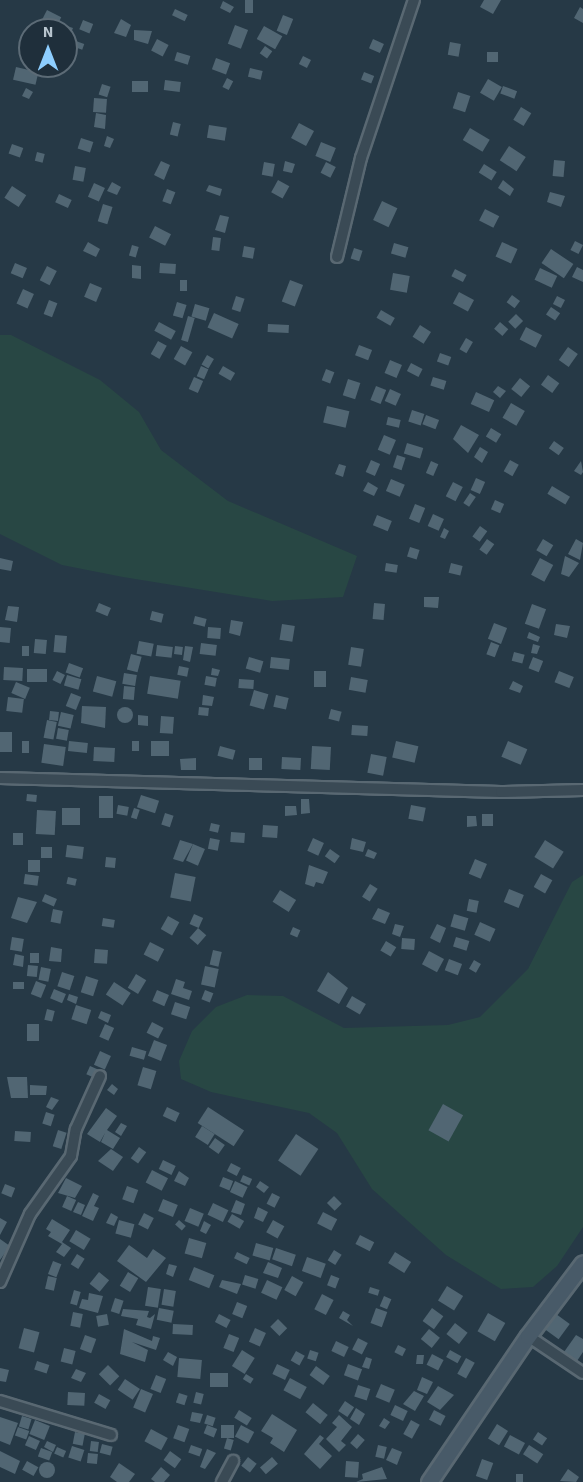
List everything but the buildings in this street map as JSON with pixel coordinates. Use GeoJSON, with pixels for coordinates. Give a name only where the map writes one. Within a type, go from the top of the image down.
{"type":"FeatureCollection","features":[{"type":"Feature","properties":{"kind":"main road"},"geometry":{"type":"LineString","coordinates":[[429,1482],[528,1336],[583,1263]]}},
{"type":"Feature","properties":{"kind":"street"},"geometry":{"type":"LineString","coordinates":[[337,257],[361,158],[414,0]]}},
{"type":"Feature","properties":{"kind":"street"},"geometry":{"type":"LineString","coordinates":[[0,778],[501,792],[583,790]]}},
{"type":"Feature","properties":{"kind":"street"},"geometry":{"type":"LineString","coordinates":[[0,1282],[30,1214],[71,1156],[80,1119],[100,1076]]}},
{"type":"Feature","properties":{"kind":"street"},"geometry":{"type":"LineString","coordinates":[[528,1336],[583,1373]]}},
{"type":"Feature","properties":{"kind":"street"},"geometry":{"type":"LineString","coordinates":[[0,1401],[111,1435]]}},
{"type":"Feature","properties":{"kind":"street"},"geometry":{"type":"LineString","coordinates":[[222,1482],[233,1461]]}},
{"type":"Feature","properties":{"kind":"green space"},"geometry":{"type":"Polygon","coordinates":[[[0,335],[11,335],[100,380],[139,412],[161,450],[228,501],[357,556],[343,597],[272,601],[123,577],[62,565],[0,534],[0,335]]]}},
{"type":"Feature","properties":{"kind":"green space"},"geometry":{"type":"Polygon","coordinates":[[[583,875],[583,1227],[557,1266],[533,1287],[501,1289],[446,1255],[372,1189],[337,1133],[309,1113],[211,1092],[181,1079],[179,1061],[192,1031],[216,1007],[247,995],[283,996],[344,1028],[448,1025],[480,1017],[528,969],[572,882],[583,875]]]}}]}
